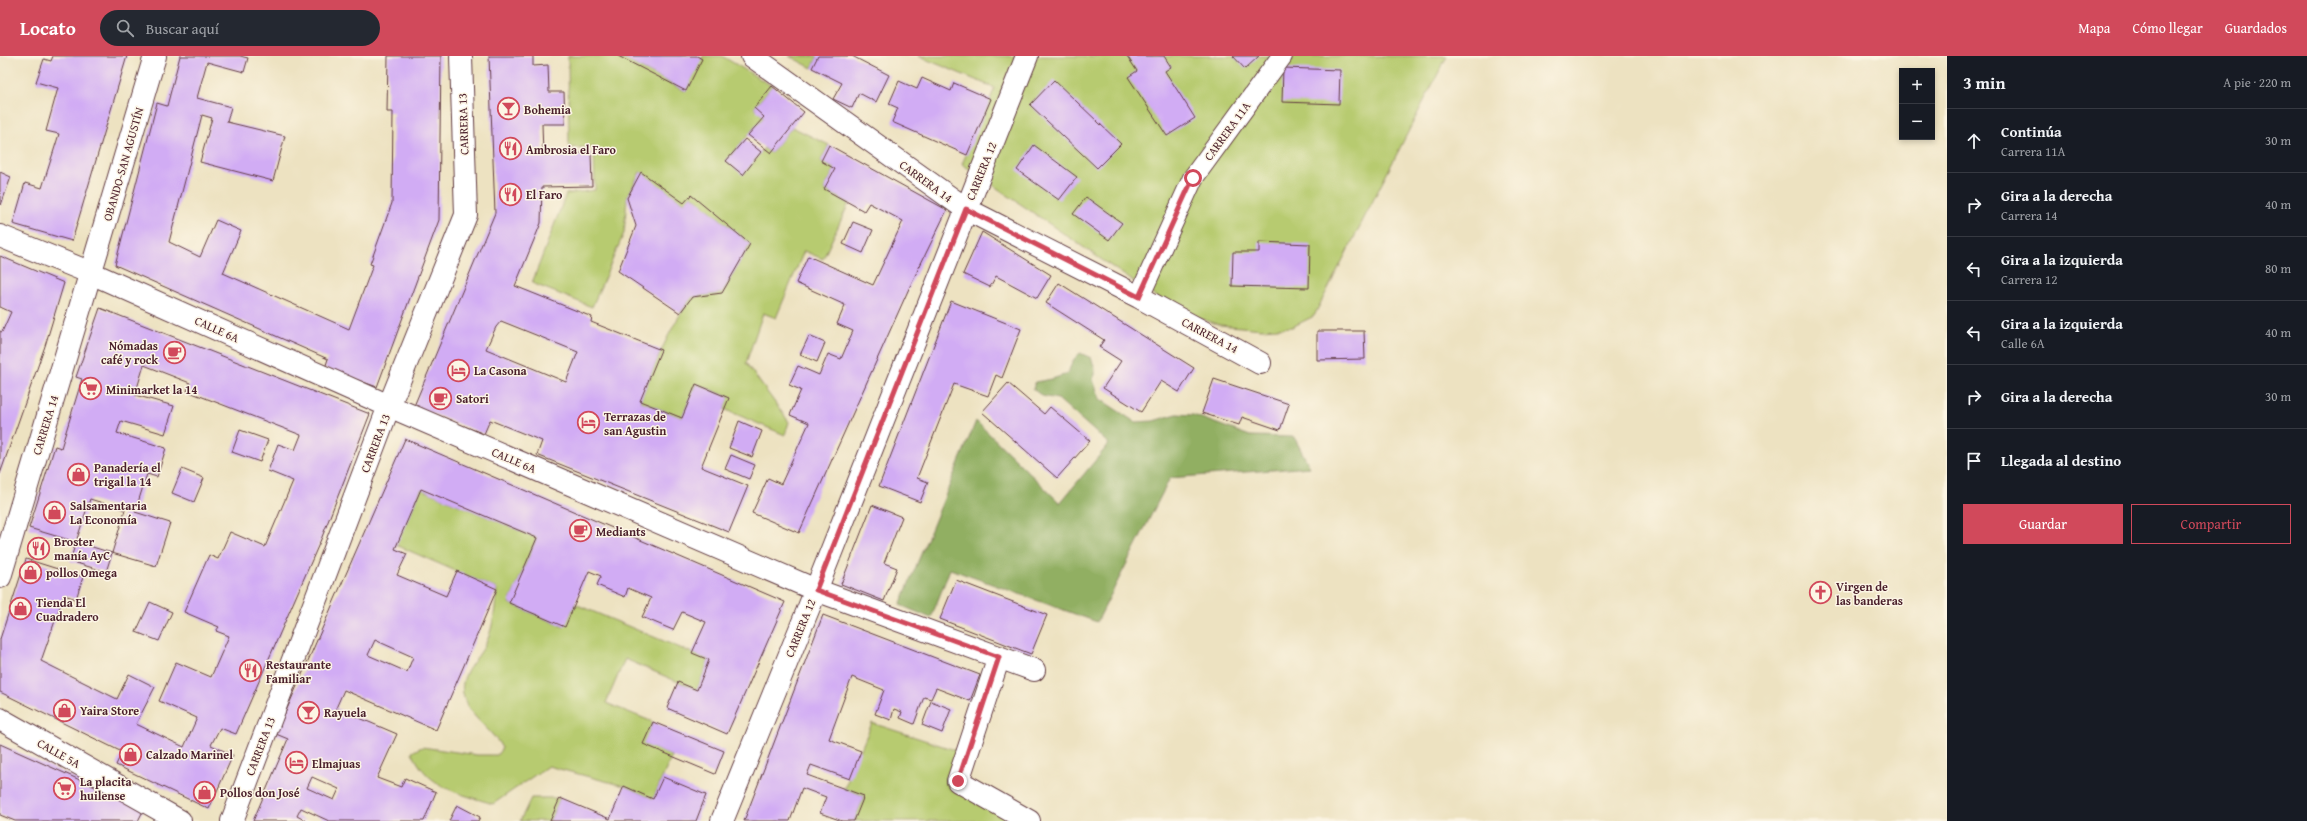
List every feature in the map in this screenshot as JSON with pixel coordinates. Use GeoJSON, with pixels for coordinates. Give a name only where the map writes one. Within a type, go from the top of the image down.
{"type":"FeatureCollection","features":[{"type":"Feature","properties":{"kind":"street","name":"OBANDO-SAN AGUSTÍN"},"geometry":{"type":"LineString","coordinates":[[91,273],[155,56]]}},
{"type":"Feature","properties":{"kind":"street","name":"CARRERA 13"},"geometry":{"type":"LineString","coordinates":[[232,821],[389,406],[466,215],[461,56]]}},
{"type":"Feature","properties":{"kind":"street","name":"CARRERA 14"},"geometry":{"type":"LineString","coordinates":[[752,56],[966,209],[1139,297],[1260,363]]}},
{"type":"Feature","properties":{"kind":"street","name":"CARRERA 12"},"geometry":{"type":"LineString","coordinates":[[722,821],[816,590],[1027,56]]}},
{"type":"Feature","properties":{"kind":"street","name":"CARRERA 11A"},"geometry":{"type":"LineString","coordinates":[[1139,297],[1193,178],[1282,56]]}},
{"type":"Feature","properties":{"kind":"street","name":"CALLE 6A"},"geometry":{"type":"LineString","coordinates":[[0,236],[91,273],[389,406],[816,590],[1034,670]]}},
{"type":"Feature","properties":{"kind":"street","name":"CARRERA 14"},"geometry":{"type":"LineString","coordinates":[[0,577],[91,273]]}},
{"type":"Feature","properties":{"kind":"street"},"geometry":{"type":"LineString","coordinates":[[999,657],[958,781],[1029,821]]}},
{"type":"Feature","properties":{"kind":"street","name":"CALLE 5A"},"geometry":{"type":"LineString","coordinates":[[0,719],[180,821]]}},
{"type":"Feature","properties":{"kind":"green space"},"geometry":{"type":"Polygon","coordinates":[[[568,56],[618,56],[685,91],[703,56],[722,56],[772,86],[754,108],[764,117],[726,161],[743,174],[764,148],[771,153],[792,127],[829,145],[821,161],[835,169],[824,189],[849,203],[823,259],[804,251],[776,318],[763,313],[746,363],[789,422],[785,435],[724,409],[729,397],[696,384],[682,418],[640,401],[669,334],[683,309],[692,297],[722,293],[750,244],[691,195],[684,203],[640,172],[627,198],[624,233],[592,307],[532,283],[566,194],[595,190],[594,147],[569,148],[568,56]]]}},
{"type":"Feature","properties":{"kind":"green space"},"geometry":{"type":"Polygon","coordinates":[[[789,56],[818,56],[812,68],[789,56]]]}},
{"type":"Feature","properties":{"kind":"green space"},"geometry":{"type":"Polygon","coordinates":[[[918,56],[1447,56],[1314,316],[1292,327],[1262,329],[1220,325],[1175,310],[962,164],[995,88],[918,56]]]}},
{"type":"Feature","properties":{"kind":"green space"},"geometry":{"type":"Polygon","coordinates":[[[1080,353],[1091,358],[1095,368],[1093,380],[1100,399],[1135,422],[1153,421],[1177,414],[1193,415],[1250,436],[1294,437],[1310,467],[1170,478],[1097,622],[950,569],[931,618],[900,605],[976,421],[1060,503],[1109,444],[1058,399],[1042,396],[1033,389],[1035,382],[1052,379],[1067,374],[1074,359],[1080,353]]]}},
{"type":"Feature","properties":{"kind":"green space"},"geometry":{"type":"Polygon","coordinates":[[[421,489],[537,538],[509,603],[564,627],[575,604],[709,660],[697,690],[625,659],[606,703],[653,722],[644,744],[672,756],[653,799],[624,786],[548,766],[493,804],[446,788],[427,774],[419,764],[412,752],[422,747],[477,755],[497,755],[502,748],[494,736],[473,715],[463,694],[464,678],[489,637],[494,616],[497,589],[396,545],[421,489]]]}},
{"type":"Feature","properties":{"kind":"green space"},"geometry":{"type":"Polygon","coordinates":[[[872,723],[958,751],[947,782],[1009,814],[1005,821],[854,821],[864,796],[844,789],[872,723]]]}},
{"type":"Feature","properties":{"kind":"green space"},"geometry":{"type":"Polygon","coordinates":[[[531,798],[560,798],[550,821],[520,821],[531,798]]]}},
{"type":"Feature","properties":{"kind":"building"},"geometry":{"type":"Polygon","coordinates":[[[53,56],[127,56],[72,241],[13,224],[25,183],[42,188],[59,134],[46,131],[58,88],[36,82],[44,59],[51,61],[53,56]]]}},
{"type":"Feature","properties":{"kind":"building"},"geometry":{"type":"Polygon","coordinates":[[[180,56],[240,56],[248,58],[244,72],[207,62],[197,98],[231,107],[227,122],[285,136],[273,181],[200,162],[212,118],[202,115],[169,242],[200,257],[216,220],[241,231],[223,273],[349,329],[373,265],[370,264],[392,203],[393,112],[387,112],[388,56],[441,56],[439,220],[377,387],[325,368],[328,359],[115,265],[157,103],[167,106],[180,56]]]}},
{"type":"Feature","properties":{"kind":"building"},"geometry":{"type":"Polygon","coordinates":[[[489,56],[533,56],[533,66],[548,65],[549,92],[564,92],[565,124],[542,124],[543,155],[591,153],[592,186],[542,187],[541,223],[515,286],[592,317],[591,322],[661,350],[640,401],[682,418],[696,384],[729,398],[701,467],[748,486],[729,532],[537,455],[542,441],[490,420],[484,434],[414,406],[495,213],[489,56]],[[501,321],[496,327],[486,349],[566,382],[578,352],[501,321]]]}},
{"type":"Feature","properties":{"kind":"building"},"geometry":{"type":"Polygon","coordinates":[[[618,56],[697,56],[702,59],[686,91],[618,56]]]}},
{"type":"Feature","properties":{"kind":"building"},"geometry":{"type":"Polygon","coordinates":[[[818,56],[852,56],[889,75],[876,102],[859,93],[852,108],[833,99],[842,83],[812,68],[818,56]]]}},
{"type":"Feature","properties":{"kind":"building"},"geometry":{"type":"Polygon","coordinates":[[[1127,56],[1164,56],[1171,67],[1165,71],[1195,118],[1167,136],[1128,77],[1137,71],[1127,56]]]}},
{"type":"Feature","properties":{"kind":"building"},"geometry":{"type":"Polygon","coordinates":[[[1233,56],[1259,56],[1245,69],[1233,56]]]}},
{"type":"Feature","properties":{"kind":"building"},"geometry":{"type":"Polygon","coordinates":[[[1283,68],[1340,70],[1339,104],[1282,102],[1283,68]]]}},
{"type":"Feature","properties":{"kind":"building"},"geometry":{"type":"Polygon","coordinates":[[[922,78],[951,91],[954,83],[991,99],[967,155],[892,122],[898,108],[889,104],[899,81],[917,89],[922,78]]]}},
{"type":"Feature","properties":{"kind":"building"},"geometry":{"type":"Polygon","coordinates":[[[1054,80],[1121,144],[1097,168],[1030,105],[1054,80]]]}},
{"type":"Feature","properties":{"kind":"building"},"geometry":{"type":"Polygon","coordinates":[[[772,86],[804,112],[771,153],[748,135],[764,117],[754,108],[772,86]]]}},
{"type":"Feature","properties":{"kind":"building"},"geometry":{"type":"Polygon","coordinates":[[[745,139],[761,152],[743,175],[726,161],[745,139]]]}},
{"type":"Feature","properties":{"kind":"building"},"geometry":{"type":"Polygon","coordinates":[[[829,145],[947,210],[911,284],[799,533],[752,513],[768,478],[781,484],[809,423],[790,415],[801,390],[789,385],[798,366],[819,375],[828,354],[841,359],[853,331],[837,324],[845,305],[796,283],[808,256],[873,285],[903,221],[869,203],[864,211],[824,189],[835,169],[821,161],[829,145]]]}},
{"type":"Feature","properties":{"kind":"building"},"geometry":{"type":"Polygon","coordinates":[[[1034,145],[1077,177],[1059,200],[1017,170],[1034,145]]]}},
{"type":"Feature","properties":{"kind":"building"},"geometry":{"type":"Polygon","coordinates":[[[0,172],[11,177],[1,205],[0,204],[0,172]]]}},
{"type":"Feature","properties":{"kind":"building"},"geometry":{"type":"Polygon","coordinates":[[[641,172],[684,203],[691,195],[750,244],[722,293],[692,297],[680,313],[618,271],[636,226],[627,198],[641,172]]]}},
{"type":"Feature","properties":{"kind":"building"},"geometry":{"type":"Polygon","coordinates":[[[1086,197],[1122,223],[1109,240],[1073,214],[1086,197]]]}},
{"type":"Feature","properties":{"kind":"building"},"geometry":{"type":"Polygon","coordinates":[[[853,222],[873,230],[863,253],[843,244],[853,222]]]}},
{"type":"Feature","properties":{"kind":"building"},"geometry":{"type":"Polygon","coordinates":[[[982,232],[1051,275],[1037,298],[996,276],[990,287],[963,274],[982,232]]]}},
{"type":"Feature","properties":{"kind":"building"},"geometry":{"type":"Polygon","coordinates":[[[1259,242],[1310,244],[1309,288],[1232,286],[1233,252],[1259,252],[1259,242]]]}},
{"type":"Feature","properties":{"kind":"building"},"geometry":{"type":"Polygon","coordinates":[[[0,256],[64,283],[45,346],[0,474],[0,331],[2,332],[11,312],[0,307],[0,256]]]}},
{"type":"Feature","properties":{"kind":"building"},"geometry":{"type":"Polygon","coordinates":[[[1059,283],[1194,368],[1179,392],[1161,381],[1141,412],[1103,388],[1121,361],[1099,347],[1104,340],[1046,303],[1059,283]]]}},
{"type":"Feature","properties":{"kind":"building"},"geometry":{"type":"Polygon","coordinates":[[[951,301],[1021,329],[1002,378],[996,375],[988,396],[954,384],[917,478],[928,482],[920,502],[879,486],[951,301]]]}},
{"type":"Feature","properties":{"kind":"building"},"geometry":{"type":"Polygon","coordinates":[[[100,308],[370,414],[322,537],[236,734],[220,728],[211,745],[233,755],[209,809],[116,765],[122,752],[0,692],[0,639],[26,559],[83,577],[76,599],[64,595],[41,661],[117,699],[129,674],[155,687],[136,724],[184,747],[197,718],[159,701],[176,662],[211,677],[229,636],[216,631],[219,627],[184,612],[209,555],[218,559],[230,532],[265,547],[293,481],[268,471],[278,444],[295,450],[301,435],[187,391],[190,383],[144,365],[135,395],[174,406],[165,434],[121,421],[117,433],[166,448],[157,477],[147,474],[135,512],[170,523],[156,566],[112,553],[125,510],[90,499],[76,542],[29,528],[55,446],[61,448],[82,379],[76,377],[100,308]]]}},
{"type":"Feature","properties":{"kind":"building"},"geometry":{"type":"Polygon","coordinates":[[[1317,331],[1364,331],[1365,359],[1317,360],[1317,331]]]}},
{"type":"Feature","properties":{"kind":"building"},"geometry":{"type":"Polygon","coordinates":[[[809,336],[825,343],[817,362],[800,355],[809,336]]]}},
{"type":"Feature","properties":{"kind":"building"},"geometry":{"type":"Polygon","coordinates":[[[1214,379],[1289,404],[1280,430],[1242,417],[1239,425],[1202,413],[1214,379]]]}},
{"type":"Feature","properties":{"kind":"building"},"geometry":{"type":"Polygon","coordinates":[[[1008,383],[1044,414],[1050,407],[1090,441],[1057,478],[982,412],[1008,383]]]}},
{"type":"Feature","properties":{"kind":"building"},"geometry":{"type":"Polygon","coordinates":[[[739,421],[762,431],[752,457],[729,448],[739,421]]]}},
{"type":"Feature","properties":{"kind":"building"},"geometry":{"type":"Polygon","coordinates":[[[240,430],[268,440],[260,462],[232,452],[240,430]]]}},
{"type":"Feature","properties":{"kind":"building"},"geometry":{"type":"Polygon","coordinates":[[[405,439],[785,602],[727,734],[667,708],[678,682],[697,690],[709,660],[692,653],[706,622],[682,612],[673,630],[642,617],[651,598],[628,588],[625,597],[597,585],[601,576],[589,571],[565,627],[509,603],[537,538],[421,489],[395,549],[407,554],[397,575],[446,596],[457,571],[497,589],[436,730],[344,690],[336,708],[397,734],[377,778],[401,787],[405,778],[436,792],[424,821],[329,821],[301,808],[297,816],[306,821],[253,821],[288,739],[276,734],[405,439]],[[375,640],[368,655],[407,672],[413,657],[375,640]],[[312,777],[307,788],[334,800],[339,789],[312,777]]]}},
{"type":"Feature","properties":{"kind":"building"},"geometry":{"type":"Polygon","coordinates":[[[731,455],[755,465],[749,479],[725,469],[731,455]]]}},
{"type":"Feature","properties":{"kind":"building"},"geometry":{"type":"Polygon","coordinates":[[[182,469],[204,478],[194,502],[172,493],[182,469]]]}},
{"type":"Feature","properties":{"kind":"building"},"geometry":{"type":"Polygon","coordinates":[[[872,505],[902,517],[884,563],[897,568],[884,601],[841,584],[872,505]]]}},
{"type":"Feature","properties":{"kind":"building"},"geometry":{"type":"Polygon","coordinates":[[[76,542],[112,553],[106,572],[70,561],[76,542]]]}},
{"type":"Feature","properties":{"kind":"building"},"geometry":{"type":"Polygon","coordinates":[[[956,580],[1047,615],[1031,654],[940,619],[956,580]]]}},
{"type":"Feature","properties":{"kind":"building"},"geometry":{"type":"Polygon","coordinates":[[[150,602],[172,612],[159,641],[136,632],[150,602]]]}},
{"type":"Feature","properties":{"kind":"building"},"geometry":{"type":"Polygon","coordinates":[[[823,615],[980,675],[970,701],[936,688],[931,699],[924,697],[914,724],[900,718],[902,712],[894,709],[891,720],[875,714],[884,690],[852,677],[829,739],[861,751],[850,779],[811,765],[807,775],[864,796],[854,821],[842,821],[820,813],[826,797],[802,788],[790,821],[744,821],[823,615]]]}},
{"type":"Feature","properties":{"kind":"building"},"geometry":{"type":"Polygon","coordinates":[[[931,701],[951,709],[942,733],[922,725],[931,701]]]}},
{"type":"Feature","properties":{"kind":"building"},"geometry":{"type":"Polygon","coordinates":[[[653,722],[724,751],[715,774],[643,744],[653,722]]]}},
{"type":"Feature","properties":{"kind":"building"},"geometry":{"type":"Polygon","coordinates":[[[0,744],[144,809],[138,821],[15,821],[0,815],[0,744]]]}},
{"type":"Feature","properties":{"kind":"building"},"geometry":{"type":"Polygon","coordinates":[[[663,777],[706,795],[696,821],[550,821],[560,798],[610,819],[624,786],[653,799],[663,777]]]}},
{"type":"Feature","properties":{"kind":"building"},"geometry":{"type":"Polygon","coordinates":[[[457,805],[480,817],[478,821],[449,821],[457,805]]]}},
{"type":"Feature","properties":{"kind":"place","name":"Bohemia"},"geometry":{"type":"Point","coordinates":[508,109]}},
{"type":"Feature","properties":{"kind":"place","name":"Ambrosia el Faro"},"geometry":{"type":"Point","coordinates":[511,149]}},
{"type":"Feature","properties":{"kind":"place","name":"El Faro"},"geometry":{"type":"Point","coordinates":[511,194]}},
{"type":"Feature","properties":{"kind":"place","name":"Nómadas café y rock"},"geometry":{"type":"Point","coordinates":[174,352]}},
{"type":"Feature","properties":{"kind":"place","name":"La Casona"},"geometry":{"type":"Point","coordinates":[458,370]}},
{"type":"Feature","properties":{"kind":"place","name":"Minimarket la 14"},"geometry":{"type":"Point","coordinates":[90,389]}},
{"type":"Feature","properties":{"kind":"place","name":"Satori"},"geometry":{"type":"Point","coordinates":[440,398]}},
{"type":"Feature","properties":{"kind":"place","name":"Terrazas de san Agustin"},"geometry":{"type":"Point","coordinates":[588,423]}},
{"type":"Feature","properties":{"kind":"place","name":"Panadería el trigal la 14"},"geometry":{"type":"Point","coordinates":[79,474]}},
{"type":"Feature","properties":{"kind":"place","name":"Salsamentaria La Economía"},"geometry":{"type":"Point","coordinates":[55,512]}},
{"type":"Feature","properties":{"kind":"place","name":"Mediants"},"geometry":{"type":"Point","coordinates":[581,531]}},
{"type":"Feature","properties":{"kind":"place","name":"Broster manía AyC"},"geometry":{"type":"Point","coordinates":[38,548]}},
{"type":"Feature","properties":{"kind":"place","name":"pollos Omega"},"geometry":{"type":"Point","coordinates":[30,572]}},
{"type":"Feature","properties":{"kind":"place","name":"Virgen de las banderas"},"geometry":{"type":"Point","coordinates":[1821,593]}},
{"type":"Feature","properties":{"kind":"place","name":"Tienda El Cuadradero"},"geometry":{"type":"Point","coordinates":[21,609]}},
{"type":"Feature","properties":{"kind":"place","name":"Restaurante Familiar"},"geometry":{"type":"Point","coordinates":[251,671]}},
{"type":"Feature","properties":{"kind":"place","name":"Yaira Store"},"geometry":{"type":"Point","coordinates":[65,710]}},
{"type":"Feature","properties":{"kind":"place","name":"Rayuela"},"geometry":{"type":"Point","coordinates":[308,712]}},
{"type":"Feature","properties":{"kind":"place","name":"Calzado Marinel"},"geometry":{"type":"Point","coordinates":[131,754]}},
{"type":"Feature","properties":{"kind":"place","name":"Elmajuas"},"geometry":{"type":"Point","coordinates":[297,763]}},
{"type":"Feature","properties":{"kind":"place","name":"La placita huilense"},"geometry":{"type":"Point","coordinates":[64,788]}},
{"type":"Feature","properties":{"kind":"place","name":"Pollos don José"},"geometry":{"type":"Point","coordinates":[204,792]}},
{"type":"Feature","properties":{"kind":"route"},"geometry":{"type":"LineString","coordinates":[[958,781],[999,657],[816,590],[966,209],[1139,297],[1193,178]]}}]}
